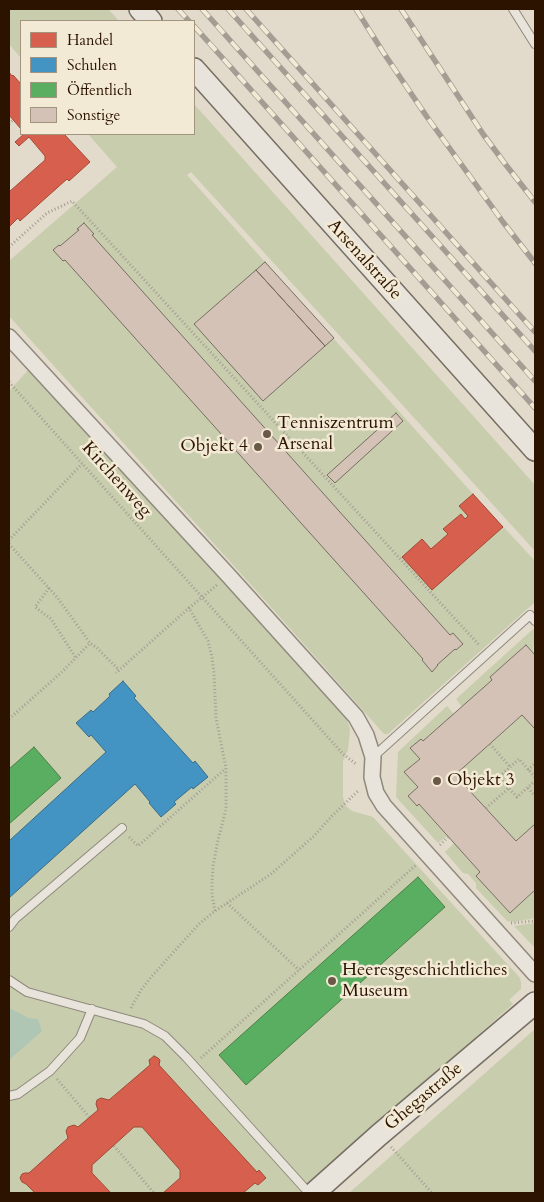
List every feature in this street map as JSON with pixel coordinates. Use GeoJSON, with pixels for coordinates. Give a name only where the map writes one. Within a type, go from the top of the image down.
{"type":"FeatureCollection","features":[{"type":"Feature","properties":{"kind":"main road"},"geometry":{"type":"LineString","coordinates":[[140,9],[150,20]]}},
{"type":"Feature","properties":{"kind":"main road","name":"Arsenalstraße"},"geometry":{"type":"LineString","coordinates":[[195,70],[535,450]]}},
{"type":"Feature","properties":{"kind":"main road","name":"Ghegastraße"},"geometry":{"type":"LineString","coordinates":[[314,1193],[379,1135],[535,1003]]}},
{"type":"Feature","properties":{"kind":"street"},"geometry":{"type":"LineString","coordinates":[[9,337],[356,717],[366,735],[373,757],[372,777],[376,793],[384,806],[535,974]]}},
{"type":"Feature","properties":{"kind":"lane"},"geometry":{"type":"LineString","coordinates":[[513,9],[535,44]]}},
{"type":"Feature","properties":{"kind":"lane"},"geometry":{"type":"LineString","coordinates":[[373,757],[487,654],[534,616]]}},
{"type":"Feature","properties":{"kind":"lane"},"geometry":{"type":"LineString","coordinates":[[9,927],[15,919],[122,828]]}},
{"type":"Feature","properties":{"kind":"lane"},"geometry":{"type":"LineString","coordinates":[[9,980],[27,992],[126,1018],[144,1024],[165,1036],[309,1193]]}},
{"type":"Feature","properties":{"kind":"lane"},"geometry":{"type":"LineString","coordinates":[[9,1096],[18,1094],[50,1071],[80,1038],[92,1009]]}},
{"type":"Feature","properties":{"kind":"path"},"geometry":{"type":"LineString","coordinates":[[9,124],[13,120]]}},
{"type":"Feature","properties":{"kind":"path"},"geometry":{"type":"LineString","coordinates":[[9,247],[47,213],[72,201],[487,654]]}},
{"type":"Feature","properties":{"kind":"path","name":"Kirchenweg"},"geometry":{"type":"LineString","coordinates":[[9,382],[343,754],[372,777]]}},
{"type":"Feature","properties":{"kind":"path"},"geometry":{"type":"LineString","coordinates":[[9,540],[82,464]]}},
{"type":"Feature","properties":{"kind":"path"},"geometry":{"type":"LineString","coordinates":[[9,544],[58,597],[90,643],[118,672],[202,597]]}},
{"type":"Feature","properties":{"kind":"path"},"geometry":{"type":"LineString","coordinates":[[49,588],[35,607],[51,619],[76,658]]}},
{"type":"Feature","properties":{"kind":"path"},"geometry":{"type":"LineString","coordinates":[[189,608],[208,641],[212,656],[216,718],[226,768],[226,809],[216,849],[212,882],[215,911]]}},
{"type":"Feature","properties":{"kind":"path"},"geometry":{"type":"LineString","coordinates":[[9,719],[63,671],[90,643]]}},
{"type":"Feature","properties":{"kind":"path"},"geometry":{"type":"LineString","coordinates":[[490,744],[510,767]]}},
{"type":"Feature","properties":{"kind":"path"},"geometry":{"type":"LineString","coordinates":[[518,759],[528,770],[535,779],[517,797],[499,776],[518,759]]}},
{"type":"Feature","properties":{"kind":"path"},"geometry":{"type":"LineString","coordinates":[[528,770],[535,764]]}},
{"type":"Feature","properties":{"kind":"path"},"geometry":{"type":"LineString","coordinates":[[122,828],[138,846],[226,768]]}},
{"type":"Feature","properties":{"kind":"path"},"geometry":{"type":"LineString","coordinates":[[126,1018],[152,976],[199,924],[215,911],[271,874],[314,836],[372,777]]}},
{"type":"Feature","properties":{"kind":"path"},"geometry":{"type":"LineString","coordinates":[[486,808],[509,788]]}},
{"type":"Feature","properties":{"kind":"path"},"geometry":{"type":"LineString","coordinates":[[528,788],[535,796]]}},
{"type":"Feature","properties":{"kind":"path"},"geometry":{"type":"LineString","coordinates":[[193,1065],[428,855]]}},
{"type":"Feature","properties":{"kind":"path"},"geometry":{"type":"LineString","coordinates":[[227,903],[299,970]]}},
{"type":"Feature","properties":{"kind":"path"},"geometry":{"type":"LineString","coordinates":[[506,924],[535,921]]}},
{"type":"Feature","properties":{"kind":"path"},"geometry":{"type":"LineString","coordinates":[[50,1071],[90,1117]]}},
{"type":"Feature","properties":{"kind":"path"},"geometry":{"type":"LineString","coordinates":[[379,1135],[432,1193]]}},
{"type":"Feature","properties":{"kind":"path"},"geometry":{"type":"LineString","coordinates":[[114,1146],[154,1193]]}},
{"type":"Feature","properties":{"kind":"shaded area"},"geometry":{"type":"Polygon","coordinates":[[[9,9],[108,9],[118,20],[20,20],[20,57],[9,44],[9,9]]]}},
{"type":"Feature","properties":{"kind":"shaded area","name":"Tenniszentrum Arsenal"},"geometry":{"type":"Polygon","coordinates":[[[195,105],[535,485],[535,551],[191,172],[187,175],[535,561],[535,602],[388,734],[384,734],[9,316],[9,261],[117,167],[89,135],[195,135],[195,105]]]}},
{"type":"Feature","properties":{"kind":"shaded area"},"geometry":{"type":"Polygon","coordinates":[[[30,368],[346,719],[350,730],[348,750],[343,761],[343,797],[346,806],[352,811],[373,817],[520,978],[521,989],[509,1000],[513,1004],[302,1193],[9,1193],[9,391],[30,368]]]}},
{"type":"Feature","properties":{"kind":"shaded area"},"geometry":{"type":"Polygon","coordinates":[[[533,629],[535,631],[533,652],[526,645],[490,677],[492,680],[462,707],[456,699],[533,629]]]}},
{"type":"Feature","properties":{"kind":"shaded area"},"geometry":{"type":"Polygon","coordinates":[[[447,706],[454,714],[423,741],[421,739],[411,748],[420,759],[405,772],[418,787],[408,796],[417,806],[419,804],[447,836],[438,843],[396,797],[398,752],[447,706]]]}},
{"type":"Feature","properties":{"kind":"shaded area"},"geometry":{"type":"Polygon","coordinates":[[[522,715],[535,729],[535,824],[516,841],[455,775],[522,715]]]}},
{"type":"Feature","properties":{"kind":"shaded area"},"geometry":{"type":"Polygon","coordinates":[[[454,843],[480,872],[477,876],[510,913],[535,890],[535,918],[513,922],[507,921],[476,888],[476,883],[468,874],[463,873],[445,852],[454,843]]]}},
{"type":"Feature","properties":{"kind":"shaded area"},"geometry":{"type":"Polygon","coordinates":[[[535,923],[535,948],[514,926],[535,923]]]}},
{"type":"Feature","properties":{"kind":"shaded area"},"geometry":{"type":"Polygon","coordinates":[[[9,1008],[29,1018],[38,1019],[42,1031],[9,1060],[9,1008]]]}},
{"type":"Feature","properties":{"kind":"shaded area"},"geometry":{"type":"Polygon","coordinates":[[[535,1029],[535,1193],[349,1193],[535,1029]]]}},
{"type":"Feature","properties":{"kind":"building: Handel"},"geometry":{"type":"Polygon","coordinates":[[[9,72],[20,83],[20,128],[9,115],[9,72]]]}},
{"type":"Feature","properties":{"kind":"building: Handel"},"geometry":{"type":"Polygon","coordinates":[[[23,135],[65,135],[90,162],[69,181],[67,179],[20,221],[18,218],[9,227],[9,192],[45,160],[45,156],[29,137],[19,146],[15,142],[23,135]]]}},
{"type":"Feature","properties":{"kind":"building: Handel"},"geometry":{"type":"Polygon","coordinates":[[[473,494],[503,527],[432,590],[402,557],[422,539],[431,549],[448,534],[443,529],[461,514],[465,519],[468,516],[459,506],[473,494]]]}},
{"type":"Feature","properties":{"kind":"building: Handel"},"geometry":{"type":"Polygon","coordinates":[[[154,1056],[160,1060],[159,1065],[257,1172],[259,1170],[266,1178],[258,1185],[255,1183],[243,1193],[163,1193],[180,1178],[180,1170],[142,1127],[134,1127],[92,1165],[92,1173],[111,1193],[35,1193],[22,1182],[20,1178],[22,1174],[29,1173],[68,1138],[66,1131],[68,1127],[74,1125],[78,1127],[98,1110],[97,1100],[101,1098],[109,1100],[150,1065],[149,1060],[154,1056]]]}},
{"type":"Feature","properties":{"kind":"building: Schulen"},"geometry":{"type":"Polygon","coordinates":[[[123,681],[136,696],[134,698],[208,777],[174,802],[176,804],[161,817],[135,784],[9,898],[9,841],[106,752],[91,735],[89,737],[76,723],[91,710],[93,712],[123,681]]]}},
{"type":"Feature","properties":{"kind":"building: Öffentlich"},"geometry":{"type":"Polygon","coordinates":[[[34,747],[61,778],[9,824],[9,769],[34,747]]]}},
{"type":"Feature","properties":{"kind":"building: Öffentlich"},"geometry":{"type":"Polygon","coordinates":[[[418,877],[445,907],[246,1085],[219,1055],[418,877]]]}},
{"type":"Feature","properties":{"kind":"building: Sonstige","name":"Objekt 4"},"geometry":{"type":"Polygon","coordinates":[[[84,223],[94,234],[92,235],[450,635],[453,633],[463,644],[437,665],[432,672],[423,659],[65,260],[63,261],[53,250],[79,230],[77,229],[84,223]]]}},
{"type":"Feature","properties":{"kind":"building: Sonstige"},"geometry":{"type":"Polygon","coordinates":[[[265,262],[334,338],[325,346],[256,270],[265,262]]]}},
{"type":"Feature","properties":{"kind":"building: Sonstige"},"geometry":{"type":"Polygon","coordinates":[[[256,270],[325,346],[263,401],[194,324],[256,270]]]}},
{"type":"Feature","properties":{"kind":"building: Sonstige"},"geometry":{"type":"Polygon","coordinates":[[[396,413],[403,421],[335,483],[327,475],[396,413]]]}},
{"type":"Feature","properties":{"kind":"building: Sonstige","name":"Objekt 3"},"geometry":{"type":"Polygon","coordinates":[[[526,645],[535,655],[535,729],[522,715],[455,775],[516,841],[535,824],[535,890],[510,913],[476,876],[480,872],[419,804],[417,806],[408,796],[418,787],[404,772],[420,759],[410,748],[421,739],[423,741],[492,680],[490,677],[526,645]]]}},
{"type":"Feature","properties":{"kind":"railway"},"geometry":{"type":"LineString","coordinates":[[178,9],[188,20]]}},
{"type":"Feature","properties":{"kind":"railway"},"geometry":{"type":"LineString","coordinates":[[202,9],[535,381]]}},
{"type":"Feature","properties":{"kind":"railway"},"geometry":{"type":"LineString","coordinates":[[228,9],[535,351]]}},
{"type":"Feature","properties":{"kind":"railway"},"geometry":{"type":"LineString","coordinates":[[246,9],[535,332]]}},
{"type":"Feature","properties":{"kind":"railway"},"geometry":{"type":"LineString","coordinates":[[356,9],[427,117],[535,263]]}},
{"type":"Feature","properties":{"kind":"railway"},"geometry":{"type":"LineString","coordinates":[[401,9],[483,134],[535,202]]}},
{"type":"Feature","properties":{"kind":"railway"},"geometry":{"type":"LineString","coordinates":[[195,27],[535,408]]}},
{"type":"Feature","properties":{"kind":"place","name":"Tenniszentrum Arsenal"},"geometry":{"type":"Point","coordinates":[267,434]}},
{"type":"Feature","properties":{"kind":"place","name":"Objekt 4"},"geometry":{"type":"Point","coordinates":[258,447]}},
{"type":"Feature","properties":{"kind":"place","name":"Objekt 3"},"geometry":{"type":"Point","coordinates":[437,781]}},
{"type":"Feature","properties":{"kind":"place","name":"Heeresgeschichtliches Museum"},"geometry":{"type":"Point","coordinates":[332,981]}}]}
